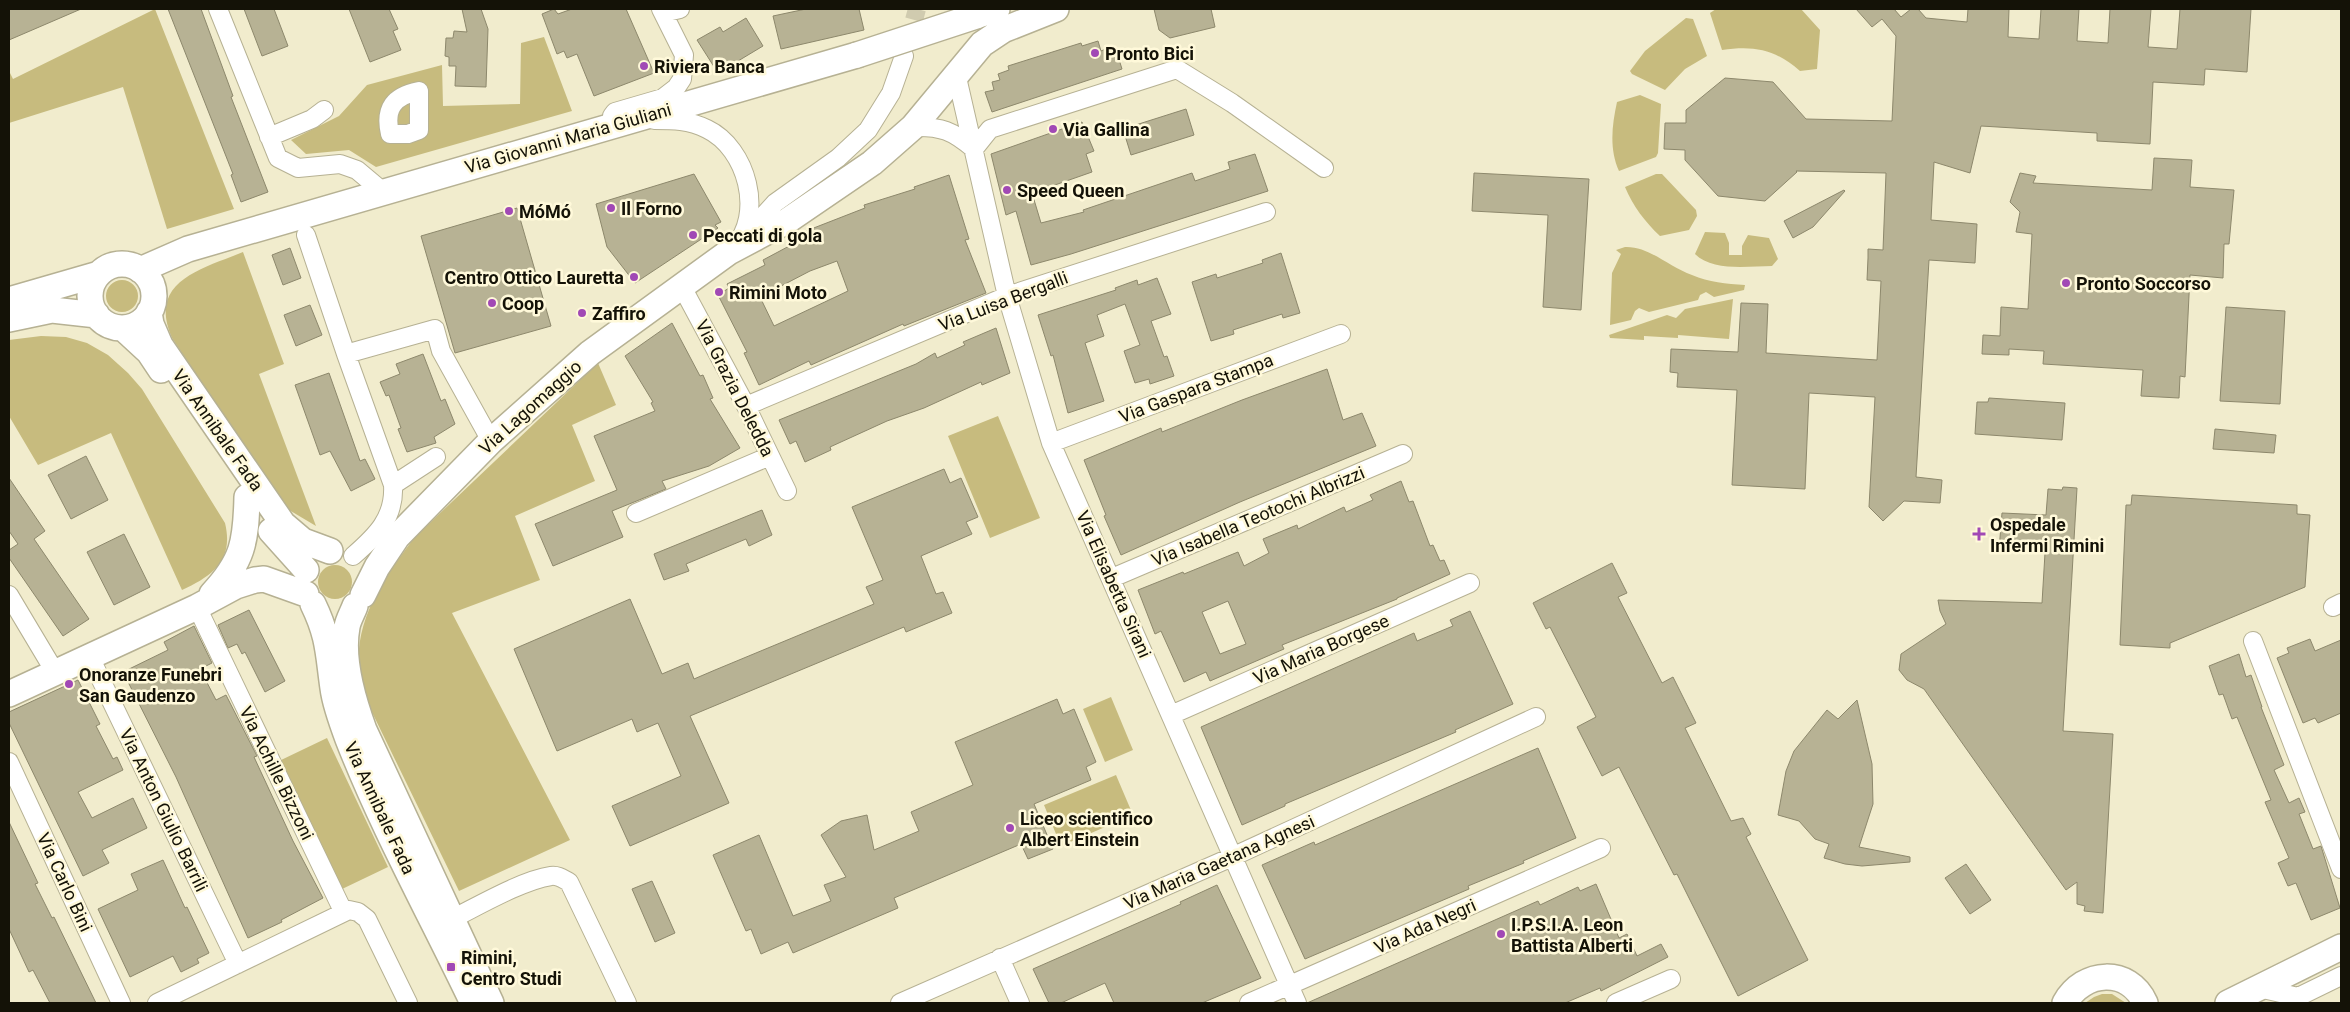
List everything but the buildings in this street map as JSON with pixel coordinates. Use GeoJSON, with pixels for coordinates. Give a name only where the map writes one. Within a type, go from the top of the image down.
{"type":"FeatureCollection","features":[{"type":"Feature","properties":{"kind":"main road","name":"Via Lagomaggio"},"geometry":{"type":"LineString","coordinates":[[359,600],[377,567],[397,537],[491,441],[590,352],[736,245],[787,221],[872,163],[913,127],[982,44],[1003,30],[1056,9]]}},
{"type":"Feature","properties":{"kind":"main road","name":"Via Giovanni Maria Giuliani"},"geometry":{"type":"LineString","coordinates":[[140,270],[188,249],[382,191],[601,130],[857,55],[986,12]]}},
{"type":"Feature","properties":{"kind":"main road"},"geometry":{"type":"LineString","coordinates":[[9,300],[98,274],[106,268],[117,264],[130,265],[140,270],[148,278],[153,290],[153,300],[149,312],[139,322],[123,328],[107,324],[97,315],[90,298],[92,286],[98,274]]}},
{"type":"Feature","properties":{"kind":"main road"},"geometry":{"type":"LineString","coordinates":[[9,319],[52,310],[97,315]]}},
{"type":"Feature","properties":{"kind":"main road","name":"Via Annibale Fada"},"geometry":{"type":"LineString","coordinates":[[149,312],[151,324],[160,345],[283,524],[303,541],[341,554]]}},
{"type":"Feature","properties":{"kind":"main road","name":"Via Annibale Fada"},"geometry":{"type":"LineString","coordinates":[[123,328],[149,352],[274,534],[308,589],[329,646],[333,690],[347,738],[395,844],[472,1003]]}},
{"type":"Feature","properties":{"kind":"main road"},"geometry":{"type":"LineString","coordinates":[[200,605],[230,576],[242,552],[246,528],[247,497]]}},
{"type":"Feature","properties":{"kind":"main road"},"geometry":{"type":"LineString","coordinates":[[341,554],[361,565],[366,576],[359,600],[347,611],[334,613],[323,611],[308,589],[314,559],[341,554]]}},
{"type":"Feature","properties":{"kind":"main road"},"geometry":{"type":"LineString","coordinates":[[9,694],[200,605],[236,586],[264,579],[308,589]]}},
{"type":"Feature","properties":{"kind":"main road","name":"Via Annibale Fada"},"geometry":{"type":"LineString","coordinates":[[359,600],[347,627],[346,645],[351,693],[364,730],[491,1003]]}},
{"type":"Feature","properties":{"kind":"main road"},"geometry":{"type":"LineString","coordinates":[[2227,1002],[2341,947]]}},
{"type":"Feature","properties":{"kind":"main road"},"geometry":{"type":"LineString","coordinates":[[2065,1003],[2078,986],[2095,978],[2113,978],[2125,981],[2140,996],[2159,1003]]}},
{"type":"Feature","properties":{"kind":"street"},"geometry":{"type":"LineString","coordinates":[[218,9],[278,158],[298,168],[310,169],[340,164],[357,170],[382,191]]}},
{"type":"Feature","properties":{"kind":"street"},"geometry":{"type":"LineString","coordinates":[[601,130],[614,112],[663,98],[676,88],[682,79],[684,55],[662,11],[680,9]]}},
{"type":"Feature","properties":{"kind":"street"},"geometry":{"type":"LineString","coordinates":[[736,245],[775,203],[838,158],[868,130],[891,93],[904,56]]}},
{"type":"Feature","properties":{"kind":"street"},"geometry":{"type":"LineString","coordinates":[[913,127],[932,126],[947,130],[974,149],[990,129],[1177,69],[1232,102],[1324,168]]}},
{"type":"Feature","properties":{"kind":"street","name":"Via Elisabetta Sirani"},"geometry":{"type":"LineString","coordinates":[[956,73],[1007,296],[1051,443],[1112,578],[1297,1003]]}},
{"type":"Feature","properties":{"kind":"street"},"geometry":{"type":"LineString","coordinates":[[269,137],[312,119],[324,110]]}},
{"type":"Feature","properties":{"kind":"street"},"geometry":{"type":"LineString","coordinates":[[601,130],[652,120],[683,120],[708,129],[726,144],[738,161],[747,182],[751,207],[736,245]]}},
{"type":"Feature","properties":{"kind":"street","name":"Via Luisa Bergalli"},"geometry":{"type":"LineString","coordinates":[[746,406],[1007,296],[1266,212]]}},
{"type":"Feature","properties":{"kind":"street"},"geometry":{"type":"LineString","coordinates":[[306,236],[393,485],[391,511],[382,527],[341,554]]}},
{"type":"Feature","properties":{"kind":"street","name":"Via Grazia Deledda"},"geometry":{"type":"LineString","coordinates":[[681,285],[746,406],[787,491]]}},
{"type":"Feature","properties":{"kind":"street"},"geometry":{"type":"LineString","coordinates":[[346,354],[435,329],[441,351],[491,441]]}},
{"type":"Feature","properties":{"kind":"street","name":"Via Gaspara Stampa"},"geometry":{"type":"LineString","coordinates":[[1051,443],[1340,334]]}},
{"type":"Feature","properties":{"kind":"street","name":"Via Isabella Teotochi Albrizzi"},"geometry":{"type":"LineString","coordinates":[[1112,578],[1404,454]]}},
{"type":"Feature","properties":{"kind":"street"},"geometry":{"type":"LineString","coordinates":[[636,512],[770,456]]}},
{"type":"Feature","properties":{"kind":"street"},"geometry":{"type":"LineString","coordinates":[[393,485],[436,457]]}},
{"type":"Feature","properties":{"kind":"street","name":"Via Maria Borgese"},"geometry":{"type":"LineString","coordinates":[[1171,715],[1470,583]]}},
{"type":"Feature","properties":{"kind":"street"},"geometry":{"type":"LineString","coordinates":[[9,595],[55,672]]}},
{"type":"Feature","properties":{"kind":"street","name":"Via Achille Bizzoni"},"geometry":{"type":"LineString","coordinates":[[200,605],[343,911]]}},
{"type":"Feature","properties":{"kind":"street"},"geometry":{"type":"LineString","coordinates":[[2254,641],[2341,869]]}},
{"type":"Feature","properties":{"kind":"street","name":"Via Anton Giulio Barrili"},"geometry":{"type":"LineString","coordinates":[[90,657],[238,964]]}},
{"type":"Feature","properties":{"kind":"street","name":"Via Maria Gaetana Agnesi"},"geometry":{"type":"LineString","coordinates":[[900,1003],[1232,857],[1536,717]]}},
{"type":"Feature","properties":{"kind":"street","name":"Via Carlo Bini"},"geometry":{"type":"LineString","coordinates":[[9,762],[122,1003]]}},
{"type":"Feature","properties":{"kind":"street","name":"Via Ada Negri"},"geometry":{"type":"LineString","coordinates":[[1249,1003],[1601,848]]}},
{"type":"Feature","properties":{"kind":"street"},"geometry":{"type":"LineString","coordinates":[[452,919],[536,881],[551,876],[559,876],[569,882],[627,1003]]}},
{"type":"Feature","properties":{"kind":"street"},"geometry":{"type":"LineString","coordinates":[[157,1003],[343,911],[358,912],[367,919],[408,1003]]}},
{"type":"Feature","properties":{"kind":"street"},"geometry":{"type":"LineString","coordinates":[[1000,958],[1020,1003]]}},
{"type":"Feature","properties":{"kind":"street"},"geometry":{"type":"LineString","coordinates":[[2259,988],[2298,997],[2341,976]]}},
{"type":"Feature","properties":{"kind":"street"},"geometry":{"type":"LineString","coordinates":[[1616,1003],[1671,979]]}},
{"type":"Feature","properties":{"kind":"shaded area"},"geometry":{"type":"Polygon","coordinates":[[[155,9],[234,209],[167,229],[123,87],[9,123],[9,71],[13,79],[155,9]]]}},
{"type":"Feature","properties":{"kind":"shaded area"},"geometry":{"type":"Polygon","coordinates":[[[1716,9],[1801,9],[1820,30],[1817,69],[1800,71],[1782,58],[1755,49],[1722,50],[1710,13],[1716,9]]]}},
{"type":"Feature","properties":{"kind":"shaded area"},"geometry":{"type":"Polygon","coordinates":[[[1686,18],[1693,19],[1707,56],[1685,69],[1665,90],[1632,74],[1630,71],[1645,51],[1686,18]]]}},
{"type":"Feature","properties":{"kind":"shaded area"},"geometry":{"type":"Polygon","coordinates":[[[544,37],[572,111],[376,167],[349,150],[306,154],[291,140],[339,116],[367,85],[442,65],[443,106],[520,104],[521,43],[544,37]]]}},
{"type":"Feature","properties":{"kind":"shaded area"},"geometry":{"type":"Polygon","coordinates":[[[1640,95],[1661,104],[1658,153],[1656,157],[1619,171],[1612,137],[1617,102],[1640,95]]]}},
{"type":"Feature","properties":{"kind":"shaded area"},"geometry":{"type":"Polygon","coordinates":[[[1656,174],[1662,174],[1696,210],[1697,216],[1689,230],[1660,236],[1644,219],[1632,201],[1625,187],[1656,174]]]}},
{"type":"Feature","properties":{"kind":"shaded area"},"geometry":{"type":"Polygon","coordinates":[[[1705,232],[1725,233],[1729,243],[1729,255],[1742,255],[1742,246],[1748,235],[1769,238],[1778,259],[1772,266],[1732,267],[1711,263],[1695,254],[1705,232]]]}},
{"type":"Feature","properties":{"kind":"shaded area"},"geometry":{"type":"Polygon","coordinates":[[[1625,247],[1651,253],[1698,277],[1718,282],[1745,285],[1744,290],[1714,297],[1706,292],[1700,295],[1698,300],[1649,312],[1639,308],[1635,311],[1631,320],[1610,325],[1612,273],[1621,254],[1616,250],[1625,247]]]}},
{"type":"Feature","properties":{"kind":"shaded area"},"geometry":{"type":"Polygon","coordinates":[[[243,252],[284,364],[259,374],[316,526],[284,507],[172,338],[166,319],[167,303],[173,290],[183,280],[211,265],[243,252]]]}},
{"type":"Feature","properties":{"kind":"shaded area"},"geometry":{"type":"Polygon","coordinates":[[[122,280],[134,284],[138,296],[134,308],[122,312],[110,308],[106,296],[110,284],[122,280]]]}},
{"type":"Feature","properties":{"kind":"shaded area"},"geometry":{"type":"Polygon","coordinates":[[[1733,299],[1729,339],[1678,335],[1678,338],[1644,336],[1644,340],[1610,338],[1609,335],[1667,315],[1676,318],[1685,309],[1733,299]]]}},
{"type":"Feature","properties":{"kind":"shaded area"},"geometry":{"type":"Polygon","coordinates":[[[41,336],[66,337],[87,343],[108,355],[142,389],[225,523],[227,536],[224,557],[212,572],[203,579],[182,590],[111,433],[38,465],[9,416],[9,340],[41,336]]]}},
{"type":"Feature","properties":{"kind":"shaded area"},"geometry":{"type":"Polygon","coordinates":[[[598,363],[616,405],[572,425],[595,481],[515,516],[540,580],[452,613],[570,840],[459,891],[368,704],[359,671],[361,634],[374,599],[393,567],[415,537],[598,363]]]}},
{"type":"Feature","properties":{"kind":"shaded area"},"geometry":{"type":"Polygon","coordinates":[[[998,416],[1040,518],[990,538],[948,436],[998,416]]]}},
{"type":"Feature","properties":{"kind":"shaded area"},"geometry":{"type":"Polygon","coordinates":[[[335,565],[347,570],[352,582],[347,594],[335,599],[323,594],[318,582],[323,570],[335,565]]]}},
{"type":"Feature","properties":{"kind":"shaded area"},"geometry":{"type":"Polygon","coordinates":[[[1111,697],[1133,750],[1105,762],[1083,709],[1111,697]]]}},
{"type":"Feature","properties":{"kind":"shaded area"},"geometry":{"type":"Polygon","coordinates":[[[327,738],[388,867],[340,890],[279,761],[327,738]]]}},
{"type":"Feature","properties":{"kind":"shaded area"},"geometry":{"type":"Polygon","coordinates":[[[1116,775],[1133,815],[1061,846],[1044,805],[1116,775]]]}},
{"type":"Feature","properties":{"kind":"shaded area"},"geometry":{"type":"Polygon","coordinates":[[[2102,994],[2112,994],[2126,1003],[2085,1003],[2102,994]]]}},
{"type":"Feature","properties":{"kind":"tunnel"},"geometry":{"type":"LineString","coordinates":[[907,46],[917,9]]}},
{"type":"Feature","properties":{"kind":"place","name":"Pronto Bici"},"geometry":{"type":"Point","coordinates":[1095,53]}},
{"type":"Feature","properties":{"kind":"place","name":"Riviera Banca"},"geometry":{"type":"Point","coordinates":[644,66]}},
{"type":"Feature","properties":{"kind":"place","name":"Via Gallina"},"geometry":{"type":"Point","coordinates":[1053,129]}},
{"type":"Feature","properties":{"kind":"place","name":"Speed Queen"},"geometry":{"type":"Point","coordinates":[1007,190]}},
{"type":"Feature","properties":{"kind":"place","name":"Il Forno"},"geometry":{"type":"Point","coordinates":[611,208]}},
{"type":"Feature","properties":{"kind":"place","name":"MóMó"},"geometry":{"type":"Point","coordinates":[509,211]}},
{"type":"Feature","properties":{"kind":"place","name":"Peccati di gola"},"geometry":{"type":"Point","coordinates":[693,235]}},
{"type":"Feature","properties":{"kind":"place","name":"Centro Ottico Lauretta"},"geometry":{"type":"Point","coordinates":[634,277]}},
{"type":"Feature","properties":{"kind":"place","name":"Pronto Soccorso"},"geometry":{"type":"Point","coordinates":[2066,283]}},
{"type":"Feature","properties":{"kind":"place","name":"Rimini Moto"},"geometry":{"type":"Point","coordinates":[719,292]}},
{"type":"Feature","properties":{"kind":"place","name":"Coop"},"geometry":{"type":"Point","coordinates":[492,303]}},
{"type":"Feature","properties":{"kind":"place","name":"Zaffiro"},"geometry":{"type":"Point","coordinates":[582,313]}},
{"type":"Feature","properties":{"kind":"place","name":"Ospedale Infermi Rimini"},"geometry":{"type":"Point","coordinates":[1979,534]}},
{"type":"Feature","properties":{"kind":"place","name":"Onoranze Funebri San Gaudenzo"},"geometry":{"type":"Point","coordinates":[69,684]}},
{"type":"Feature","properties":{"kind":"place","name":"Liceo scientifico Albert Einstein"},"geometry":{"type":"Point","coordinates":[1010,828]}},
{"type":"Feature","properties":{"kind":"place","name":"I.P.S.I.A. Leon Battista Alberti"},"geometry":{"type":"Point","coordinates":[1501,934]}},
{"type":"Feature","properties":{"kind":"place","name":"Rimini, Centro Studi"},"geometry":{"type":"Point","coordinates":[451,967]}}]}
